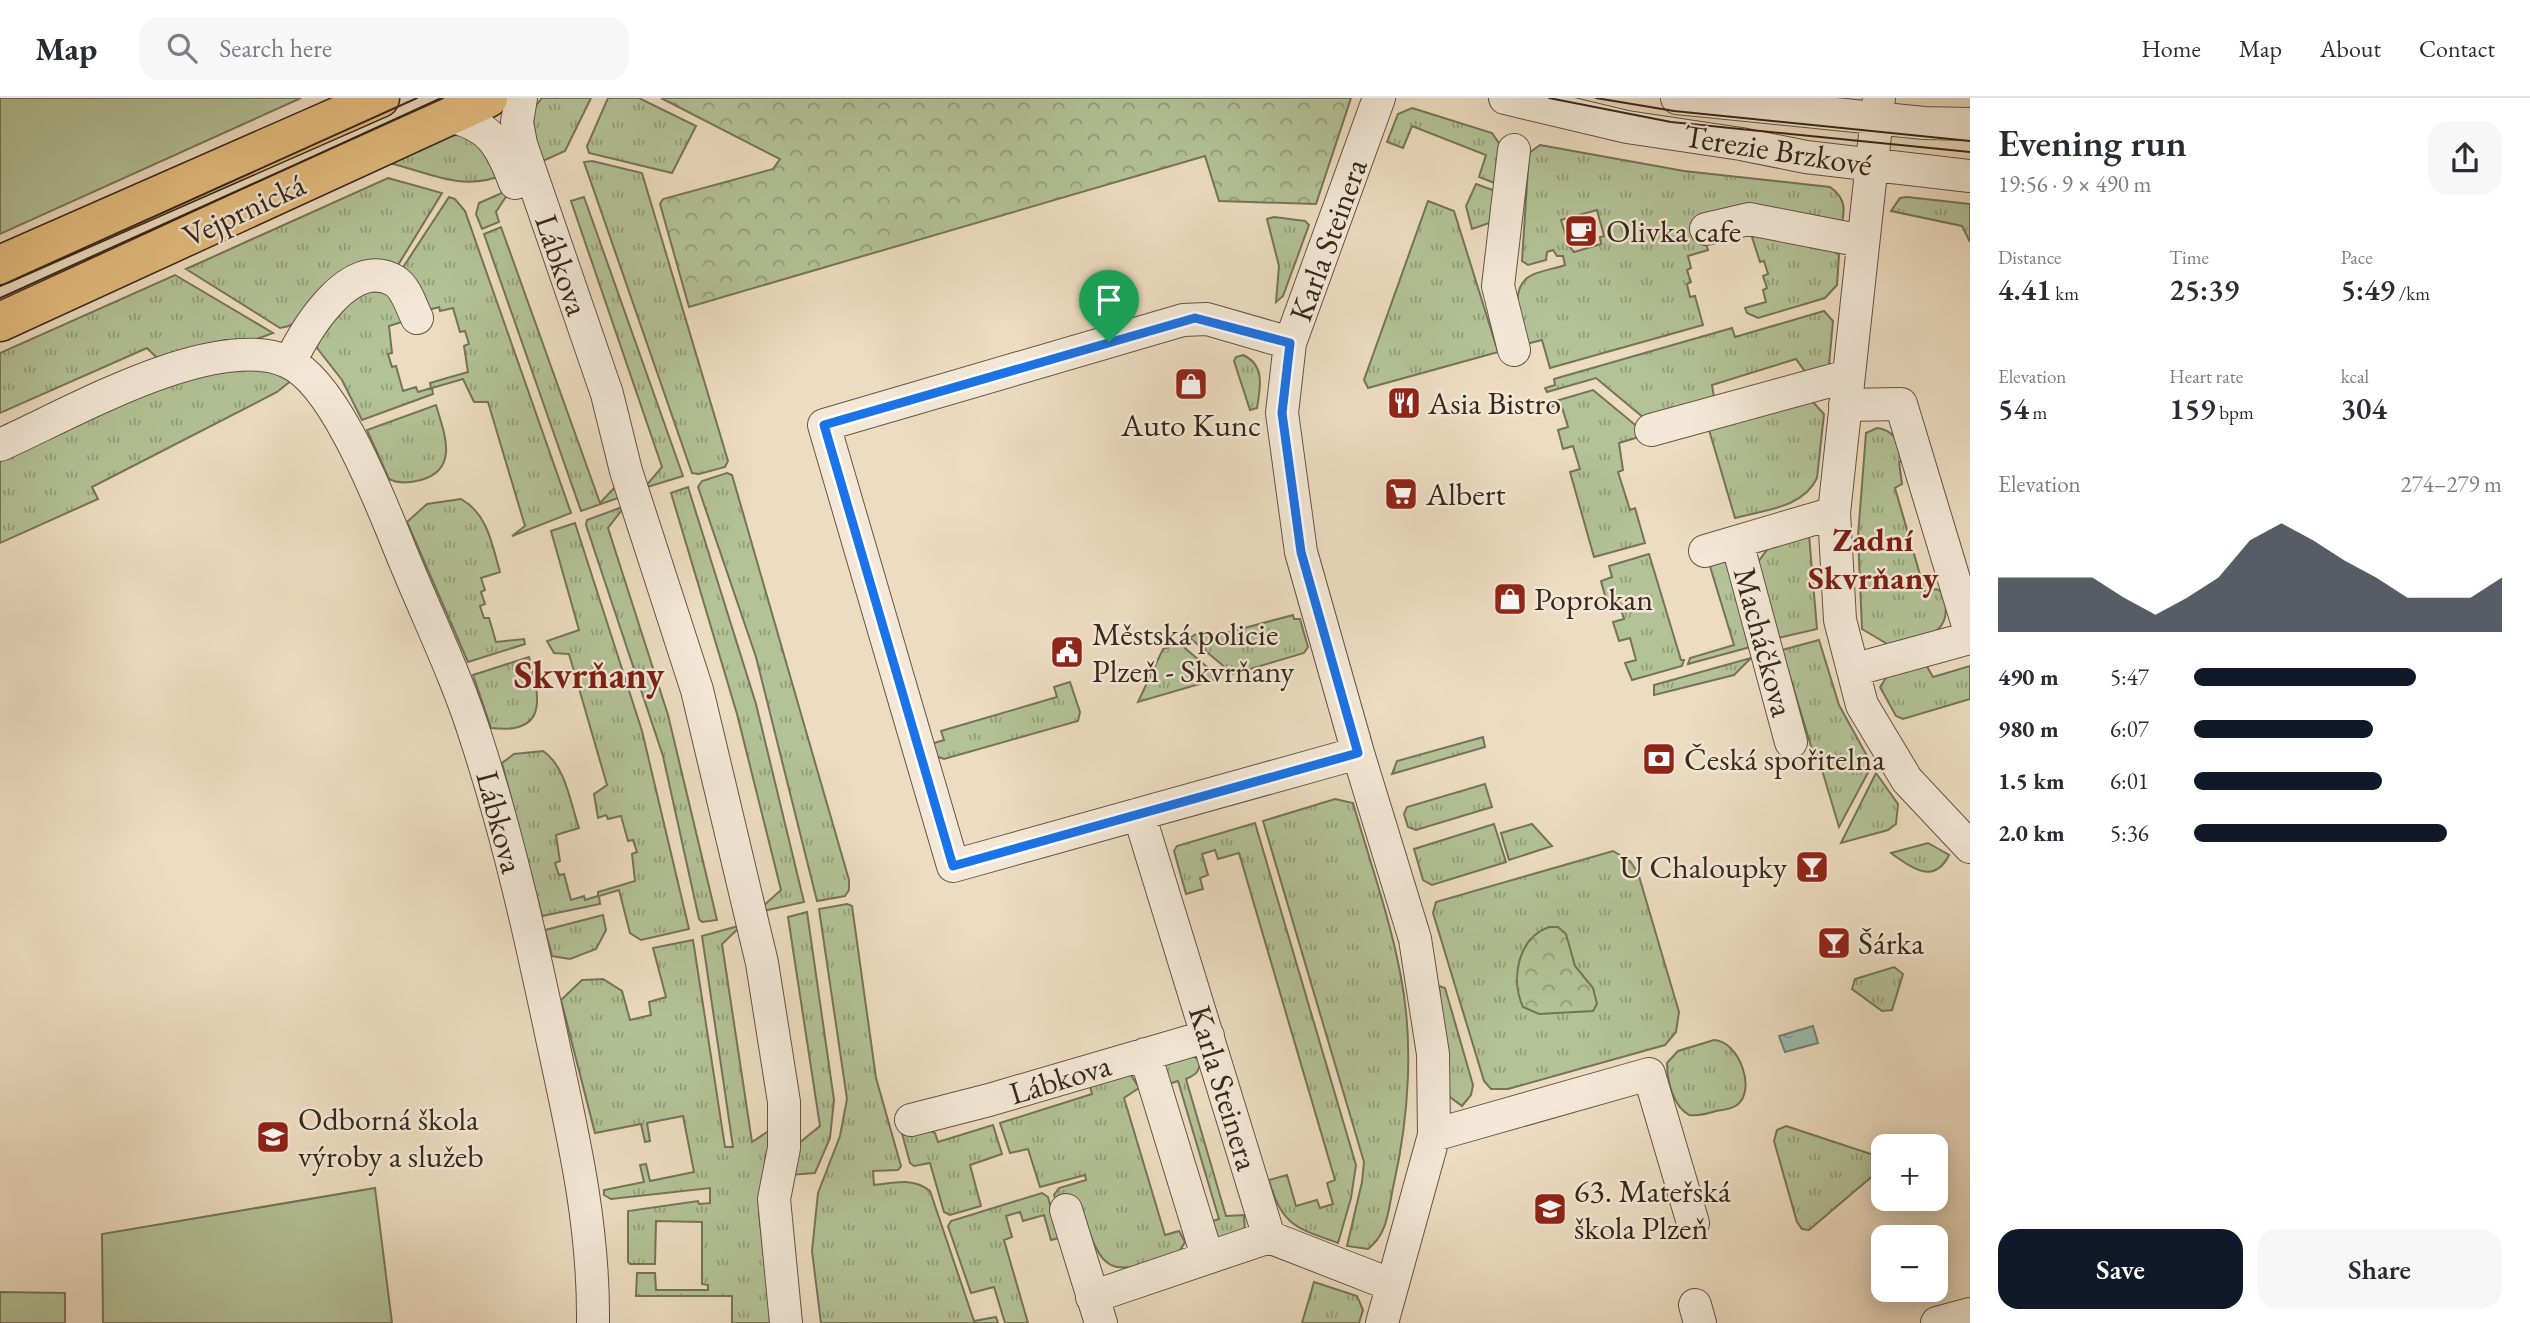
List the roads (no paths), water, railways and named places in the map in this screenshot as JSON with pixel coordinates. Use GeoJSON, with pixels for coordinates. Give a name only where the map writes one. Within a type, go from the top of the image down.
{"type":"FeatureCollection","features":[{"type":"Feature","properties":{"kind":"main road","name":"Vejprnická"},"geometry":{"type":"LineString","coordinates":[[0,265],[380,98]]}},
{"type":"Feature","properties":{"kind":"main road","name":"Vejprnická"},"geometry":{"type":"LineString","coordinates":[[0,322],[465,108]]}},
{"type":"Feature","properties":{"kind":"street","name":"Lábkova"},"geometry":{"type":"LineString","coordinates":[[521,98],[517,122],[521,144],[607,394],[626,471],[697,690],[762,963],[784,1102],[784,1148],[774,1199],[786,1323]]}},
{"type":"Feature","properties":{"kind":"street","name":"Karla Steinera"},"geometry":{"type":"LineString","coordinates":[[1379,98],[1290,343],[1282,413],[1301,552],[1358,753],[1415,939],[1433,1054],[1434,1135],[1382,1323]]}},
{"type":"Feature","properties":{"kind":"street","name":"Terezie Brzkové"},"geometry":{"type":"LineString","coordinates":[[1505,98],[1597,122],[1874,131],[1970,124]]}},
{"type":"Feature","properties":{"kind":"street","name":"Terezie Brzkové"},"geometry":{"type":"LineString","coordinates":[[1677,98],[1874,131],[1970,176]]}},
{"type":"Feature","properties":{"kind":"street","name":"Lábkova"},"geometry":{"type":"LineString","coordinates":[[465,108],[496,142],[504,156],[592,401],[626,471]]}},
{"type":"Feature","properties":{"kind":"street"},"geometry":{"type":"LineString","coordinates":[[1874,131],[1834,513],[1840,620],[1862,705],[1907,780],[1967,837]]}},
{"type":"Feature","properties":{"kind":"street"},"geometry":{"type":"LineString","coordinates":[[1514,150],[1498,286],[1514,350]]}},
{"type":"Feature","properties":{"kind":"street"},"geometry":{"type":"LineString","coordinates":[[1706,229],[1749,219],[1862,241]]}},
{"type":"Feature","properties":{"kind":"street"},"geometry":{"type":"LineString","coordinates":[[290,362],[309,325],[330,298],[361,279],[379,277],[393,280],[402,287],[417,318]]}},
{"type":"Feature","properties":{"kind":"street"},"geometry":{"type":"LineString","coordinates":[[1290,343],[1207,319],[1183,320],[824,425],[953,866],[1358,753]]}},
{"type":"Feature","properties":{"kind":"street","name":"Lábkova"},"geometry":{"type":"LineString","coordinates":[[0,445],[181,364],[261,353],[290,362],[312,378],[329,400],[374,490],[476,736],[500,816],[581,1168],[594,1273],[593,1323]]}},
{"type":"Feature","properties":{"kind":"street"},"geometry":{"type":"LineString","coordinates":[[1651,430],[1847,391],[1901,404],[1970,632]]}},
{"type":"Feature","properties":{"kind":"street","name":"Macháčkova"},"geometry":{"type":"LineString","coordinates":[[1705,551],[1834,513]]}},
{"type":"Feature","properties":{"kind":"street","name":"Macháčkova"},"geometry":{"type":"LineString","coordinates":[[1737,542],[1791,742]]}},
{"type":"Feature","properties":{"kind":"street"},"geometry":{"type":"LineString","coordinates":[[1853,670],[1970,638]]}},
{"type":"Feature","properties":{"kind":"street","name":"Karla Steinera"},"geometry":{"type":"LineString","coordinates":[[1139,814],[1269,1237]]}},
{"type":"Feature","properties":{"kind":"street","name":"Lábkova"},"geometry":{"type":"LineString","coordinates":[[911,1120],[1208,1036]]}},
{"type":"Feature","properties":{"kind":"street"},"geometry":{"type":"LineString","coordinates":[[1145,1054],[1207,1256]]}},
{"type":"Feature","properties":{"kind":"street"},"geometry":{"type":"LineString","coordinates":[[1434,1135],[1649,1074],[1693,1223]]}},
{"type":"Feature","properties":{"kind":"street"},"geometry":{"type":"LineString","coordinates":[[1066,1210],[1097,1310],[1207,1256],[1269,1237],[1392,1285]]}},
{"type":"Feature","properties":{"kind":"street"},"geometry":{"type":"LineString","coordinates":[[1937,1323],[1970,1314]]}},
{"type":"Feature","properties":{"kind":"water"},"geometry":{"type":"Polygon","coordinates":[[[1813,1026],[1818,1043],[1785,1052],[1779,1036],[1813,1026]]]}},
{"type":"Feature","properties":{"kind":"tram line"},"geometry":{"type":"LineString","coordinates":[[0,286],[417,98]]}},
{"type":"Feature","properties":{"kind":"tram line"},"geometry":{"type":"LineString","coordinates":[[0,298],[443,98]]}},
{"type":"Feature","properties":{"kind":"tram line"},"geometry":{"type":"LineString","coordinates":[[1549,98],[1671,122],[1970,152]]}},
{"type":"Feature","properties":{"kind":"tram line"},"geometry":{"type":"LineString","coordinates":[[1596,98],[1674,111],[1970,141]]}},
{"type":"Feature","properties":{"kind":"place","name":"Olivka cafe"},"geometry":{"type":"Point","coordinates":[1581,231]}},
{"type":"Feature","properties":{"kind":"place","name":"Auto Kunc"},"geometry":{"type":"Point","coordinates":[1191,384]}},
{"type":"Feature","properties":{"kind":"place","name":"Asia Bistro"},"geometry":{"type":"Point","coordinates":[1404,403]}},
{"type":"Feature","properties":{"kind":"place","name":"Albert"},"geometry":{"type":"Point","coordinates":[1401,494]}},
{"type":"Feature","properties":{"kind":"place","name":"Poprokan"},"geometry":{"type":"Point","coordinates":[1510,599]}},
{"type":"Feature","properties":{"kind":"place","name":"Městská policie Plzeň - Skvrňany"},"geometry":{"type":"Point","coordinates":[1067,652]}},
{"type":"Feature","properties":{"kind":"place","name":"Česká spořitelna"},"geometry":{"type":"Point","coordinates":[1659,759]}},
{"type":"Feature","properties":{"kind":"place","name":"U Chaloupky"},"geometry":{"type":"Point","coordinates":[1812,867]}},
{"type":"Feature","properties":{"kind":"place","name":"Šárka"},"geometry":{"type":"Point","coordinates":[1834,943]}},
{"type":"Feature","properties":{"kind":"place","name":"Odborná škola výroby a služeb"},"geometry":{"type":"Point","coordinates":[273,1137]}},
{"type":"Feature","properties":{"kind":"place","name":"63. Mateřská škola Plzeň"},"geometry":{"type":"Point","coordinates":[1550,1209]}},
{"type":"Feature","properties":{"kind":"district","name":"Zadní Skvrňany"},"geometry":{"type":"Point","coordinates":[1873,558]}},
{"type":"Feature","properties":{"kind":"district","name":"Skvrňany"},"geometry":{"type":"Point","coordinates":[589,674]}}]}
